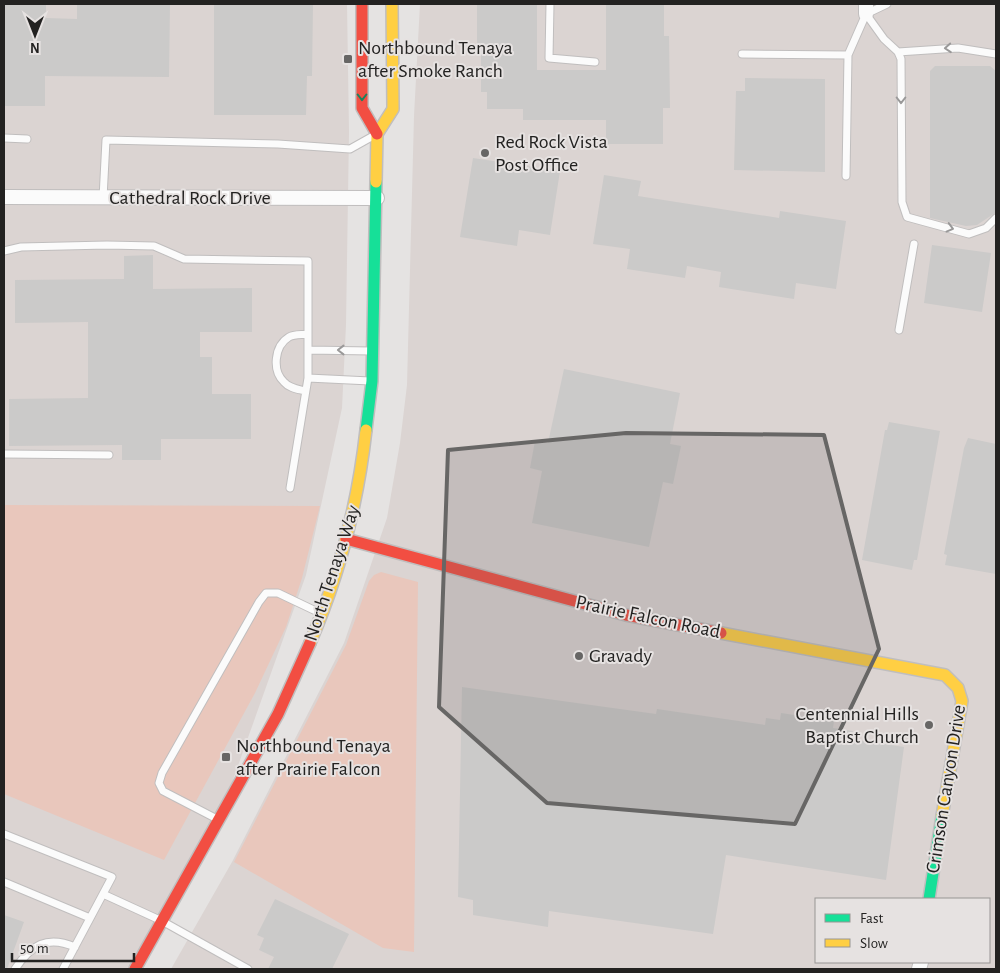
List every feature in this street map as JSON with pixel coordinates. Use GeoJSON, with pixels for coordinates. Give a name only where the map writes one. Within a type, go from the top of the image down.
{"type":"FeatureCollection","features":[{"type":"Feature","properties":{"kind":"main road","name":"North Tenaya Way"},"geometry":{"type":"LineString","coordinates":[[135,969],[278,714],[322,615],[346,539],[364,452],[374,350],[377,134],[362,108],[362,4]]}},
{"type":"Feature","properties":{"kind":"main road"},"geometry":{"type":"LineString","coordinates":[[377,134],[393,109],[392,4]]}},
{"type":"Feature","properties":{"kind":"main road","name":"Prairie Falcon Road"},"geometry":{"type":"LineString","coordinates":[[346,539],[626,615],[905,666],[945,675],[953,681]]}},
{"type":"Feature","properties":{"kind":"main road","name":"Crimson Canyon Drive"},"geometry":{"type":"LineString","coordinates":[[929,898],[949,767],[960,722],[962,702],[958,688],[953,681]]}},
{"type":"Feature","properties":{"kind":"street","name":"Cathedral Rock Drive"},"geometry":{"type":"LineString","coordinates":[[4,198],[377,198]]}},
{"type":"Feature","properties":{"kind":"lane"},"geometry":{"type":"LineString","coordinates":[[550,4],[550,58],[595,62]]}},
{"type":"Feature","properties":{"kind":"lane"},"geometry":{"type":"LineString","coordinates":[[866,9],[886,4]]}},
{"type":"Feature","properties":{"kind":"lane"},"geometry":{"type":"LineString","coordinates":[[866,9],[884,39],[898,52],[901,59],[902,202],[907,217],[969,234],[986,228],[996,218]]}},
{"type":"Feature","properties":{"kind":"lane"},"geometry":{"type":"LineString","coordinates":[[846,176],[848,55],[866,9]]}},
{"type":"Feature","properties":{"kind":"lane"},"geometry":{"type":"LineString","coordinates":[[898,52],[958,48],[996,54]]}},
{"type":"Feature","properties":{"kind":"lane"},"geometry":{"type":"LineString","coordinates":[[742,54],[848,55]]}},
{"type":"Feature","properties":{"kind":"lane"},"geometry":{"type":"LineString","coordinates":[[103,198],[106,140],[278,144],[350,149],[377,134]]}},
{"type":"Feature","properties":{"kind":"lane"},"geometry":{"type":"LineString","coordinates":[[4,138],[27,139]]}},
{"type":"Feature","properties":{"kind":"lane"},"geometry":{"type":"LineString","coordinates":[[899,330],[914,244]]}},
{"type":"Feature","properties":{"kind":"lane"},"geometry":{"type":"LineString","coordinates":[[4,251],[22,247],[154,246],[184,259],[308,261],[308,378],[290,488]]}},
{"type":"Feature","properties":{"kind":"lane"},"geometry":{"type":"LineString","coordinates":[[305,391],[291,388],[284,383],[279,376],[276,362],[282,344],[289,337],[308,334]]}},
{"type":"Feature","properties":{"kind":"lane"},"geometry":{"type":"LineString","coordinates":[[308,350],[374,350]]}},
{"type":"Feature","properties":{"kind":"lane"},"geometry":{"type":"LineString","coordinates":[[308,378],[372,381]]}},
{"type":"Feature","properties":{"kind":"lane"},"geometry":{"type":"LineString","coordinates":[[4,454],[109,455]]}},
{"type":"Feature","properties":{"kind":"lane"},"geometry":{"type":"LineString","coordinates":[[219,819],[163,791],[159,783],[162,773],[266,593],[278,593],[322,615]]}},
{"type":"Feature","properties":{"kind":"lane"},"geometry":{"type":"LineString","coordinates":[[4,834],[112,877],[64,969]]}},
{"type":"Feature","properties":{"kind":"lane"},"geometry":{"type":"LineString","coordinates":[[4,882],[90,918]]}},
{"type":"Feature","properties":{"kind":"lane"},"geometry":{"type":"LineString","coordinates":[[103,894],[162,921],[248,969]]}},
{"type":"Feature","properties":{"kind":"lane"},"geometry":{"type":"LineString","coordinates":[[15,969],[24,956],[35,946],[51,941],[64,942],[75,947]]}},
{"type":"Feature","properties":{"kind":"highlighted area"},"geometry":{"type":"Polygon","coordinates":[[[626,433],[824,435],[879,649],[795,824],[547,803],[439,707],[448,450],[626,433]]]}},
{"type":"Feature","properties":{"kind":"shaded area"},"geometry":{"type":"Polygon","coordinates":[[[4,4],[347,4],[349,132],[346,325],[342,408],[306,575],[219,819],[135,969],[4,969],[4,4]]]}},
{"type":"Feature","properties":{"kind":"shaded area"},"geometry":{"type":"Polygon","coordinates":[[[420,4],[996,4],[996,969],[171,969],[232,862],[344,643],[387,518],[400,443],[407,385],[414,116],[420,4]]]}},
{"type":"Feature","properties":{"kind":"shaded area"},"geometry":{"type":"Polygon","coordinates":[[[4,505],[320,506],[302,578],[286,627],[255,693],[164,860],[4,794],[4,505]]]}},
{"type":"Feature","properties":{"kind":"shaded area"},"geometry":{"type":"Polygon","coordinates":[[[381,572],[418,582],[414,952],[383,948],[234,862],[346,645],[369,581],[374,575],[381,572]]]}},
{"type":"Feature","properties":{"kind":"building"},"geometry":{"type":"Polygon","coordinates":[[[4,4],[46,4],[46,18],[77,19],[77,4],[170,4],[169,77],[45,76],[45,106],[4,106],[4,4]]]}},
{"type":"Feature","properties":{"kind":"building"},"geometry":{"type":"Polygon","coordinates":[[[214,4],[313,4],[312,76],[307,76],[306,115],[214,115],[214,4]]]}},
{"type":"Feature","properties":{"kind":"building"},"geometry":{"type":"Polygon","coordinates":[[[477,4],[537,4],[537,70],[606,70],[606,4],[664,4],[664,36],[669,36],[670,108],[663,108],[663,144],[606,144],[606,120],[523,120],[523,109],[487,109],[487,92],[481,92],[481,55],[477,55],[477,4]]]}},
{"type":"Feature","properties":{"kind":"building"},"geometry":{"type":"Polygon","coordinates":[[[935,66],[990,66],[996,71],[995,213],[977,225],[966,226],[930,218],[930,71],[935,66]]]}},
{"type":"Feature","properties":{"kind":"building"},"geometry":{"type":"Polygon","coordinates":[[[745,78],[825,79],[825,172],[734,170],[736,91],[745,91],[745,78]]]}},
{"type":"Feature","properties":{"kind":"building"},"geometry":{"type":"Polygon","coordinates":[[[473,158],[560,171],[550,235],[519,230],[517,246],[460,237],[473,158]]]}},
{"type":"Feature","properties":{"kind":"building"},"geometry":{"type":"Polygon","coordinates":[[[604,175],[641,181],[638,196],[779,218],[780,211],[846,221],[836,289],[796,283],[794,299],[719,287],[721,272],[687,266],[685,278],[627,269],[630,249],[593,244],[604,175]]]}},
{"type":"Feature","properties":{"kind":"building"},"geometry":{"type":"Polygon","coordinates":[[[932,245],[991,253],[982,312],[924,303],[932,245]]]}},
{"type":"Feature","properties":{"kind":"building"},"geometry":{"type":"Polygon","coordinates":[[[153,255],[153,289],[252,288],[252,332],[200,332],[200,357],[212,357],[212,394],[251,394],[251,439],[161,439],[161,460],[122,460],[122,445],[9,446],[9,399],[88,398],[88,322],[15,323],[15,280],[124,279],[124,256],[153,255]]]}},
{"type":"Feature","properties":{"kind":"building"},"geometry":{"type":"Polygon","coordinates":[[[564,369],[680,393],[670,444],[681,446],[673,484],[663,482],[649,547],[532,523],[542,471],[530,468],[535,441],[548,443],[564,369]]]}},
{"type":"Feature","properties":{"kind":"building"},"geometry":{"type":"Polygon","coordinates":[[[889,422],[940,431],[917,560],[914,560],[912,570],[862,560],[885,430],[887,430],[889,422]]]}},
{"type":"Feature","properties":{"kind":"building"},"geometry":{"type":"Polygon","coordinates":[[[968,438],[996,444],[996,574],[945,565],[947,555],[944,554],[964,448],[968,438]]]}},
{"type":"Feature","properties":{"kind":"building"},"geometry":{"type":"Polygon","coordinates":[[[462,687],[656,714],[657,709],[765,725],[766,718],[780,720],[781,713],[834,721],[833,728],[853,731],[851,739],[904,747],[886,880],[726,855],[713,934],[549,911],[548,927],[473,915],[473,900],[458,897],[462,687]]]}},
{"type":"Feature","properties":{"kind":"building"},"geometry":{"type":"Polygon","coordinates":[[[275,899],[349,934],[332,969],[268,969],[274,957],[259,950],[264,938],[257,935],[275,899]]]}},
{"type":"Feature","properties":{"kind":"building"},"geometry":{"type":"Polygon","coordinates":[[[4,915],[24,922],[7,969],[4,969],[4,915]]]}},
{"type":"Feature","properties":{"kind":"traffic: fast"},"geometry":{"type":"LineString","coordinates":[[366,430],[372,381],[376,182]]}},
{"type":"Feature","properties":{"kind":"traffic: fast"},"geometry":{"type":"LineString","coordinates":[[929,898],[942,816]]}},
{"type":"Feature","properties":{"kind":"traffic: slow"},"geometry":{"type":"LineString","coordinates":[[376,182],[377,134],[393,109],[392,4]]}},
{"type":"Feature","properties":{"kind":"traffic: slow"},"geometry":{"type":"LineString","coordinates":[[310,643],[330,592],[346,538],[358,484],[366,430]]}},
{"type":"Feature","properties":{"kind":"traffic: slow"},"geometry":{"type":"LineString","coordinates":[[721,633],[945,675],[958,688],[962,701],[942,816]]}},
{"type":"Feature","properties":{"kind":"traffic: jam"},"geometry":{"type":"LineString","coordinates":[[362,4],[362,108],[377,134]]}},
{"type":"Feature","properties":{"kind":"traffic: jam"},"geometry":{"type":"LineString","coordinates":[[346,539],[626,615],[721,633]]}},
{"type":"Feature","properties":{"kind":"traffic: jam"},"geometry":{"type":"LineString","coordinates":[[135,969],[278,714],[310,643]]}},
{"type":"Feature","properties":{"kind":"place","name":"Northbound Tenaya after Smoke Ranch"},"geometry":{"type":"Point","coordinates":[348,59]}},
{"type":"Feature","properties":{"kind":"place","name":"Red Rock Vista Post Office"},"geometry":{"type":"Point","coordinates":[485,153]}},
{"type":"Feature","properties":{"kind":"place","name":"Gravady"},"geometry":{"type":"Point","coordinates":[579,656]}},
{"type":"Feature","properties":{"kind":"place","name":"Centennial Hills Baptist Church"},"geometry":{"type":"Point","coordinates":[929,725]}},
{"type":"Feature","properties":{"kind":"place","name":"Northbound Tenaya after Prairie Falcon"},"geometry":{"type":"Point","coordinates":[226,757]}}]}
